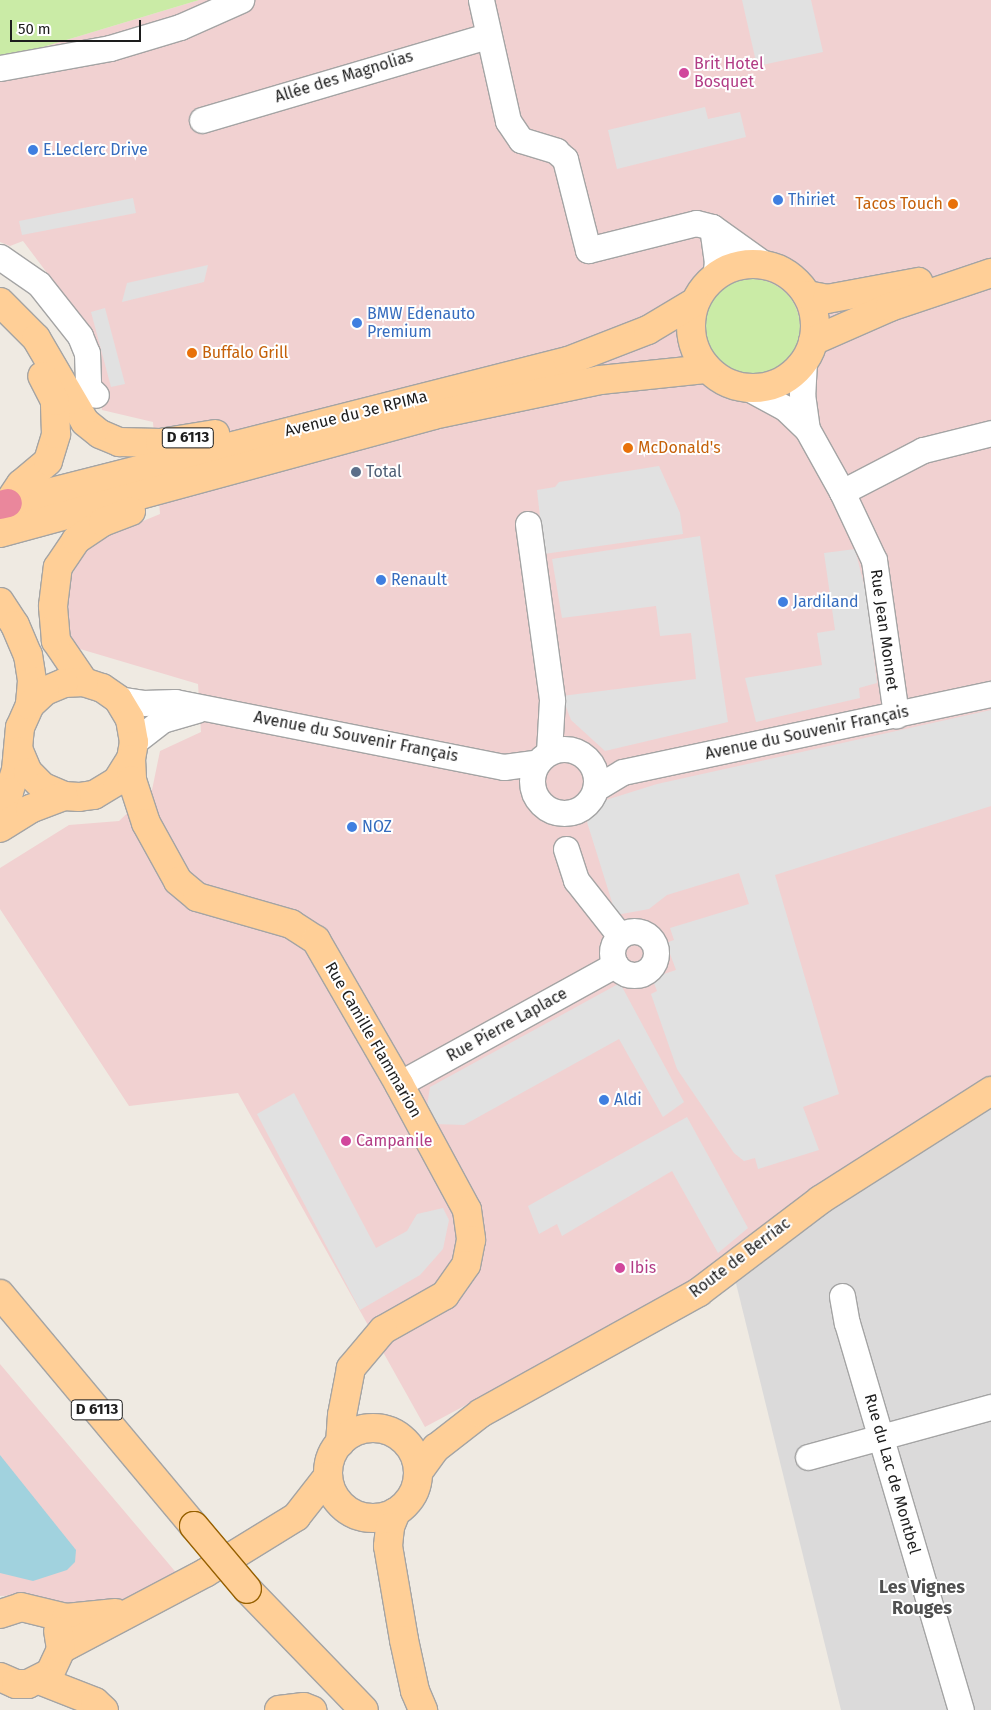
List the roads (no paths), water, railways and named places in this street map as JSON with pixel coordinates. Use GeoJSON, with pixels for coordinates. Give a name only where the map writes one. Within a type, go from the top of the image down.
{"type":"FeatureCollection","features":[{"type":"Feature","properties":{"kind":"main road"},"geometry":{"type":"LineString","coordinates":[[808,351],[815,324],[807,295],[798,283],[779,269],[764,264],[738,265],[715,276],[695,302],[690,325],[692,341],[707,368],[721,380],[748,388],[782,381],[808,351],[890,307],[991,272]]}},
{"type":"Feature","properties":{"kind":"main road"},"geometry":{"type":"LineString","coordinates":[[807,295],[827,299],[991,267]]}},
{"type":"Feature","properties":{"kind":"main road","name":"D 6113"},"geometry":{"type":"LineString","coordinates":[[0,302],[36,338],[85,422],[100,434],[119,442],[160,444],[442,392]]}},
{"type":"Feature","properties":{"kind":"main road","name":"Avenue du 3e RPIMa"},"geometry":{"type":"LineString","coordinates":[[4,504],[568,361],[648,330],[695,302]]}},
{"type":"Feature","properties":{"kind":"main road","name":"D 6113"},"geometry":{"type":"LineString","coordinates":[[0,324],[14,332],[29,349],[55,401],[56,434],[48,461],[21,484],[4,504]]}},
{"type":"Feature","properties":{"kind":"main road","name":"Avenue du 3e RPIMa"},"geometry":{"type":"LineString","coordinates":[[318,446],[433,416],[600,380],[707,368]]}},
{"type":"Feature","properties":{"kind":"main road"},"geometry":{"type":"LineString","coordinates":[[84,682],[56,641],[53,606],[58,568],[76,540],[103,522],[170,495],[318,446]]}},
{"type":"Feature","properties":{"kind":"main road","name":"D 6113"},"geometry":{"type":"LineString","coordinates":[[0,533],[318,446]]}},
{"type":"Feature","properties":{"kind":"main road"},"geometry":{"type":"LineString","coordinates":[[0,602],[15,625],[28,655],[32,682],[30,705],[20,727],[19,751],[9,792],[0,802]]}},
{"type":"Feature","properties":{"kind":"main road"},"geometry":{"type":"LineString","coordinates":[[0,828],[30,809],[64,796],[94,794],[117,781],[133,751],[130,719],[118,699],[102,688],[84,682],[58,686],[45,691],[30,705]]}},
{"type":"Feature","properties":{"kind":"main road"},"geometry":{"type":"LineString","coordinates":[[19,751],[28,772],[38,782],[64,796]]}},
{"type":"Feature","properties":{"kind":"main road","name":"Rue Camille Flammarion"},"geometry":{"type":"LineString","coordinates":[[133,751],[132,780],[146,823],[178,881],[196,896],[291,924],[316,940],[400,1084],[467,1210],[471,1240],[466,1265],[446,1295],[383,1330],[351,1368],[340,1443]]}},
{"type":"Feature","properties":{"kind":"main road","name":"Rue Camille Flammarion"},"geometry":{"type":"LineString","coordinates":[[94,794],[124,806],[146,823]]}},
{"type":"Feature","properties":{"kind":"main road","name":"Route de Berriac"},"geometry":{"type":"LineString","coordinates":[[419,1471],[436,1448],[481,1413],[699,1292],[820,1200],[991,1091]]}},
{"type":"Feature","properties":{"kind":"main road","name":"D 6113"},"geometry":{"type":"LineString","coordinates":[[0,1294],[247,1589],[364,1710]]}},
{"type":"Feature","properties":{"kind":"main road"},"geometry":{"type":"LineString","coordinates":[[348,1384],[366,1409],[412,1450],[419,1471],[413,1495],[396,1512],[390,1527],[388,1546],[415,1691],[424,1710]]}},
{"type":"Feature","properties":{"kind":"main road","name":"Route de Berriac"},"geometry":{"type":"LineString","coordinates":[[393,1433],[424,1432],[481,1413]]}},
{"type":"Feature","properties":{"kind":"main road"},"geometry":{"type":"LineString","coordinates":[[61,1649],[205,1573],[296,1517],[328,1476],[331,1458],[340,1443],[362,1430],[393,1433]]}},
{"type":"Feature","properties":{"kind":"main road"},"geometry":{"type":"LineString","coordinates":[[328,1476],[335,1496],[349,1511]]}},
{"type":"Feature","properties":{"kind":"main road"},"geometry":{"type":"LineString","coordinates":[[296,1517],[349,1511],[372,1518],[396,1512]]}},
{"type":"Feature","properties":{"kind":"main road","name":"D 6113"},"geometry":{"type":"LineString","coordinates":[[247,1589],[308,1675],[342,1710]]}},
{"type":"Feature","properties":{"kind":"main road"},"geometry":{"type":"LineString","coordinates":[[3,1609],[21,1606],[45,1614],[66,1618],[130,1612]]}},
{"type":"Feature","properties":{"kind":"main road"},"geometry":{"type":"LineString","coordinates":[[2,1680],[16,1684],[39,1680],[50,1673],[61,1649],[60,1636],[45,1614]]}},
{"type":"Feature","properties":{"kind":"main road"},"geometry":{"type":"LineString","coordinates":[[39,1680],[95,1702],[104,1710]]}},
{"type":"Feature","properties":{"kind":"main road"},"geometry":{"type":"LineString","coordinates":[[279,1710],[304,1707],[312,1710]]}},
{"type":"Feature","properties":{"kind":"street"},"geometry":{"type":"LineString","coordinates":[[0,68],[110,48],[180,27],[241,0]]}},
{"type":"Feature","properties":{"kind":"street"},"geometry":{"type":"LineString","coordinates":[[481,0],[508,121],[521,140],[556,151],[565,159],[588,250],[696,223],[712,227],[764,264]]}},
{"type":"Feature","properties":{"kind":"street","name":"Allée des Magnolias"},"geometry":{"type":"LineString","coordinates":[[202,120],[488,36]]}},
{"type":"Feature","properties":{"kind":"street"},"geometry":{"type":"LineString","coordinates":[[712,227],[717,262],[715,276]]}},
{"type":"Feature","properties":{"kind":"street"},"geometry":{"type":"LineString","coordinates":[[0,257],[39,284],[80,336],[87,353],[88,387],[96,395]]}},
{"type":"Feature","properties":{"kind":"street","name":"Rue Jean Monnet"},"geometry":{"type":"LineString","coordinates":[[806,429],[802,394],[808,351]]}},
{"type":"Feature","properties":{"kind":"street","name":"Rue Jean Monnet"},"geometry":{"type":"LineString","coordinates":[[748,388],[785,408],[806,429],[842,492],[874,560],[896,715]]}},
{"type":"Feature","properties":{"kind":"street"},"geometry":{"type":"LineString","coordinates":[[842,492],[924,450],[991,433]]}},
{"type":"Feature","properties":{"kind":"street"},"geometry":{"type":"LineString","coordinates":[[528,524],[552,700],[544,757],[532,780],[566,849],[576,880],[620,936]]}},
{"type":"Feature","properties":{"kind":"street","name":"Avenue du Souvenir Français"},"geometry":{"type":"LineString","coordinates":[[595,778],[991,694]]}},
{"type":"Feature","properties":{"kind":"street","name":"Avenue du Souvenir Français"},"geometry":{"type":"LineString","coordinates":[[118,699],[143,703],[175,702],[504,767],[544,757]]}},
{"type":"Feature","properties":{"kind":"street"},"geometry":{"type":"LineString","coordinates":[[541,801],[562,813],[579,809],[591,798],[595,778],[577,751],[552,700]]}},
{"type":"Feature","properties":{"kind":"street","name":"Avenue du Souvenir Français"},"geometry":{"type":"LineString","coordinates":[[133,751],[162,720],[207,708]]}},
{"type":"Feature","properties":{"kind":"street"},"geometry":{"type":"LineString","coordinates":[[544,757],[564,749],[577,751]]}},
{"type":"Feature","properties":{"kind":"street","name":"Avenue du Souvenir Français"},"geometry":{"type":"LineString","coordinates":[[504,767],[541,801]]}},
{"type":"Feature","properties":{"kind":"street"},"geometry":{"type":"LineString","coordinates":[[566,849],[579,809]]}},
{"type":"Feature","properties":{"kind":"street"},"geometry":{"type":"LineString","coordinates":[[639,931],[648,935],[655,944],[657,954],[650,968],[637,976],[620,972],[615,965],[612,955],[620,936],[639,931]]}},
{"type":"Feature","properties":{"kind":"street","name":"Rue Pierre Laplace"},"geometry":{"type":"LineString","coordinates":[[400,1084],[615,965]]}},
{"type":"Feature","properties":{"kind":"street","name":"Rue du Lac de Montbel"},"geometry":{"type":"LineString","coordinates":[[842,1296],[961,1710]]}},
{"type":"Feature","properties":{"kind":"street"},"geometry":{"type":"LineString","coordinates":[[808,1456],[991,1407]]}},
{"type":"Feature","properties":{"kind":"water"},"geometry":{"type":"Polygon","coordinates":[[[0,1455],[76,1550],[75,1562],[67,1570],[33,1581],[0,1573],[0,1455]]]}},
{"type":"Feature","properties":{"kind":"place","name":"Brit Hotel Bosquet"},"geometry":{"type":"Point","coordinates":[684,73]}},
{"type":"Feature","properties":{"kind":"place","name":"E.Leclerc Drive"},"geometry":{"type":"Point","coordinates":[33,150]}},
{"type":"Feature","properties":{"kind":"place","name":"Thiriet"},"geometry":{"type":"Point","coordinates":[778,200]}},
{"type":"Feature","properties":{"kind":"place","name":"Tacos Touch"},"geometry":{"type":"Point","coordinates":[953,204]}},
{"type":"Feature","properties":{"kind":"place","name":"BMW Edenauto Premium"},"geometry":{"type":"Point","coordinates":[357,323]}},
{"type":"Feature","properties":{"kind":"place","name":"Buffalo Grill"},"geometry":{"type":"Point","coordinates":[192,353]}},
{"type":"Feature","properties":{"kind":"place","name":"McDonald's"},"geometry":{"type":"Point","coordinates":[628,448]}},
{"type":"Feature","properties":{"kind":"place","name":"Total"},"geometry":{"type":"Point","coordinates":[356,472]}},
{"type":"Feature","properties":{"kind":"place","name":"Renault"},"geometry":{"type":"Point","coordinates":[381,580]}},
{"type":"Feature","properties":{"kind":"place","name":"Jardiland"},"geometry":{"type":"Point","coordinates":[783,602]}},
{"type":"Feature","properties":{"kind":"place","name":"NOZ"},"geometry":{"type":"Point","coordinates":[352,827]}},
{"type":"Feature","properties":{"kind":"place","name":"Aldi"},"geometry":{"type":"Point","coordinates":[604,1100]}},
{"type":"Feature","properties":{"kind":"place","name":"Campanile"},"geometry":{"type":"Point","coordinates":[346,1141]}},
{"type":"Feature","properties":{"kind":"place","name":"Ibis"},"geometry":{"type":"Point","coordinates":[620,1268]}},
{"type":"Feature","properties":{"kind":"district","name":"Les Vignes Rouges"},"geometry":{"type":"Point","coordinates":[922,1598]}}]}
